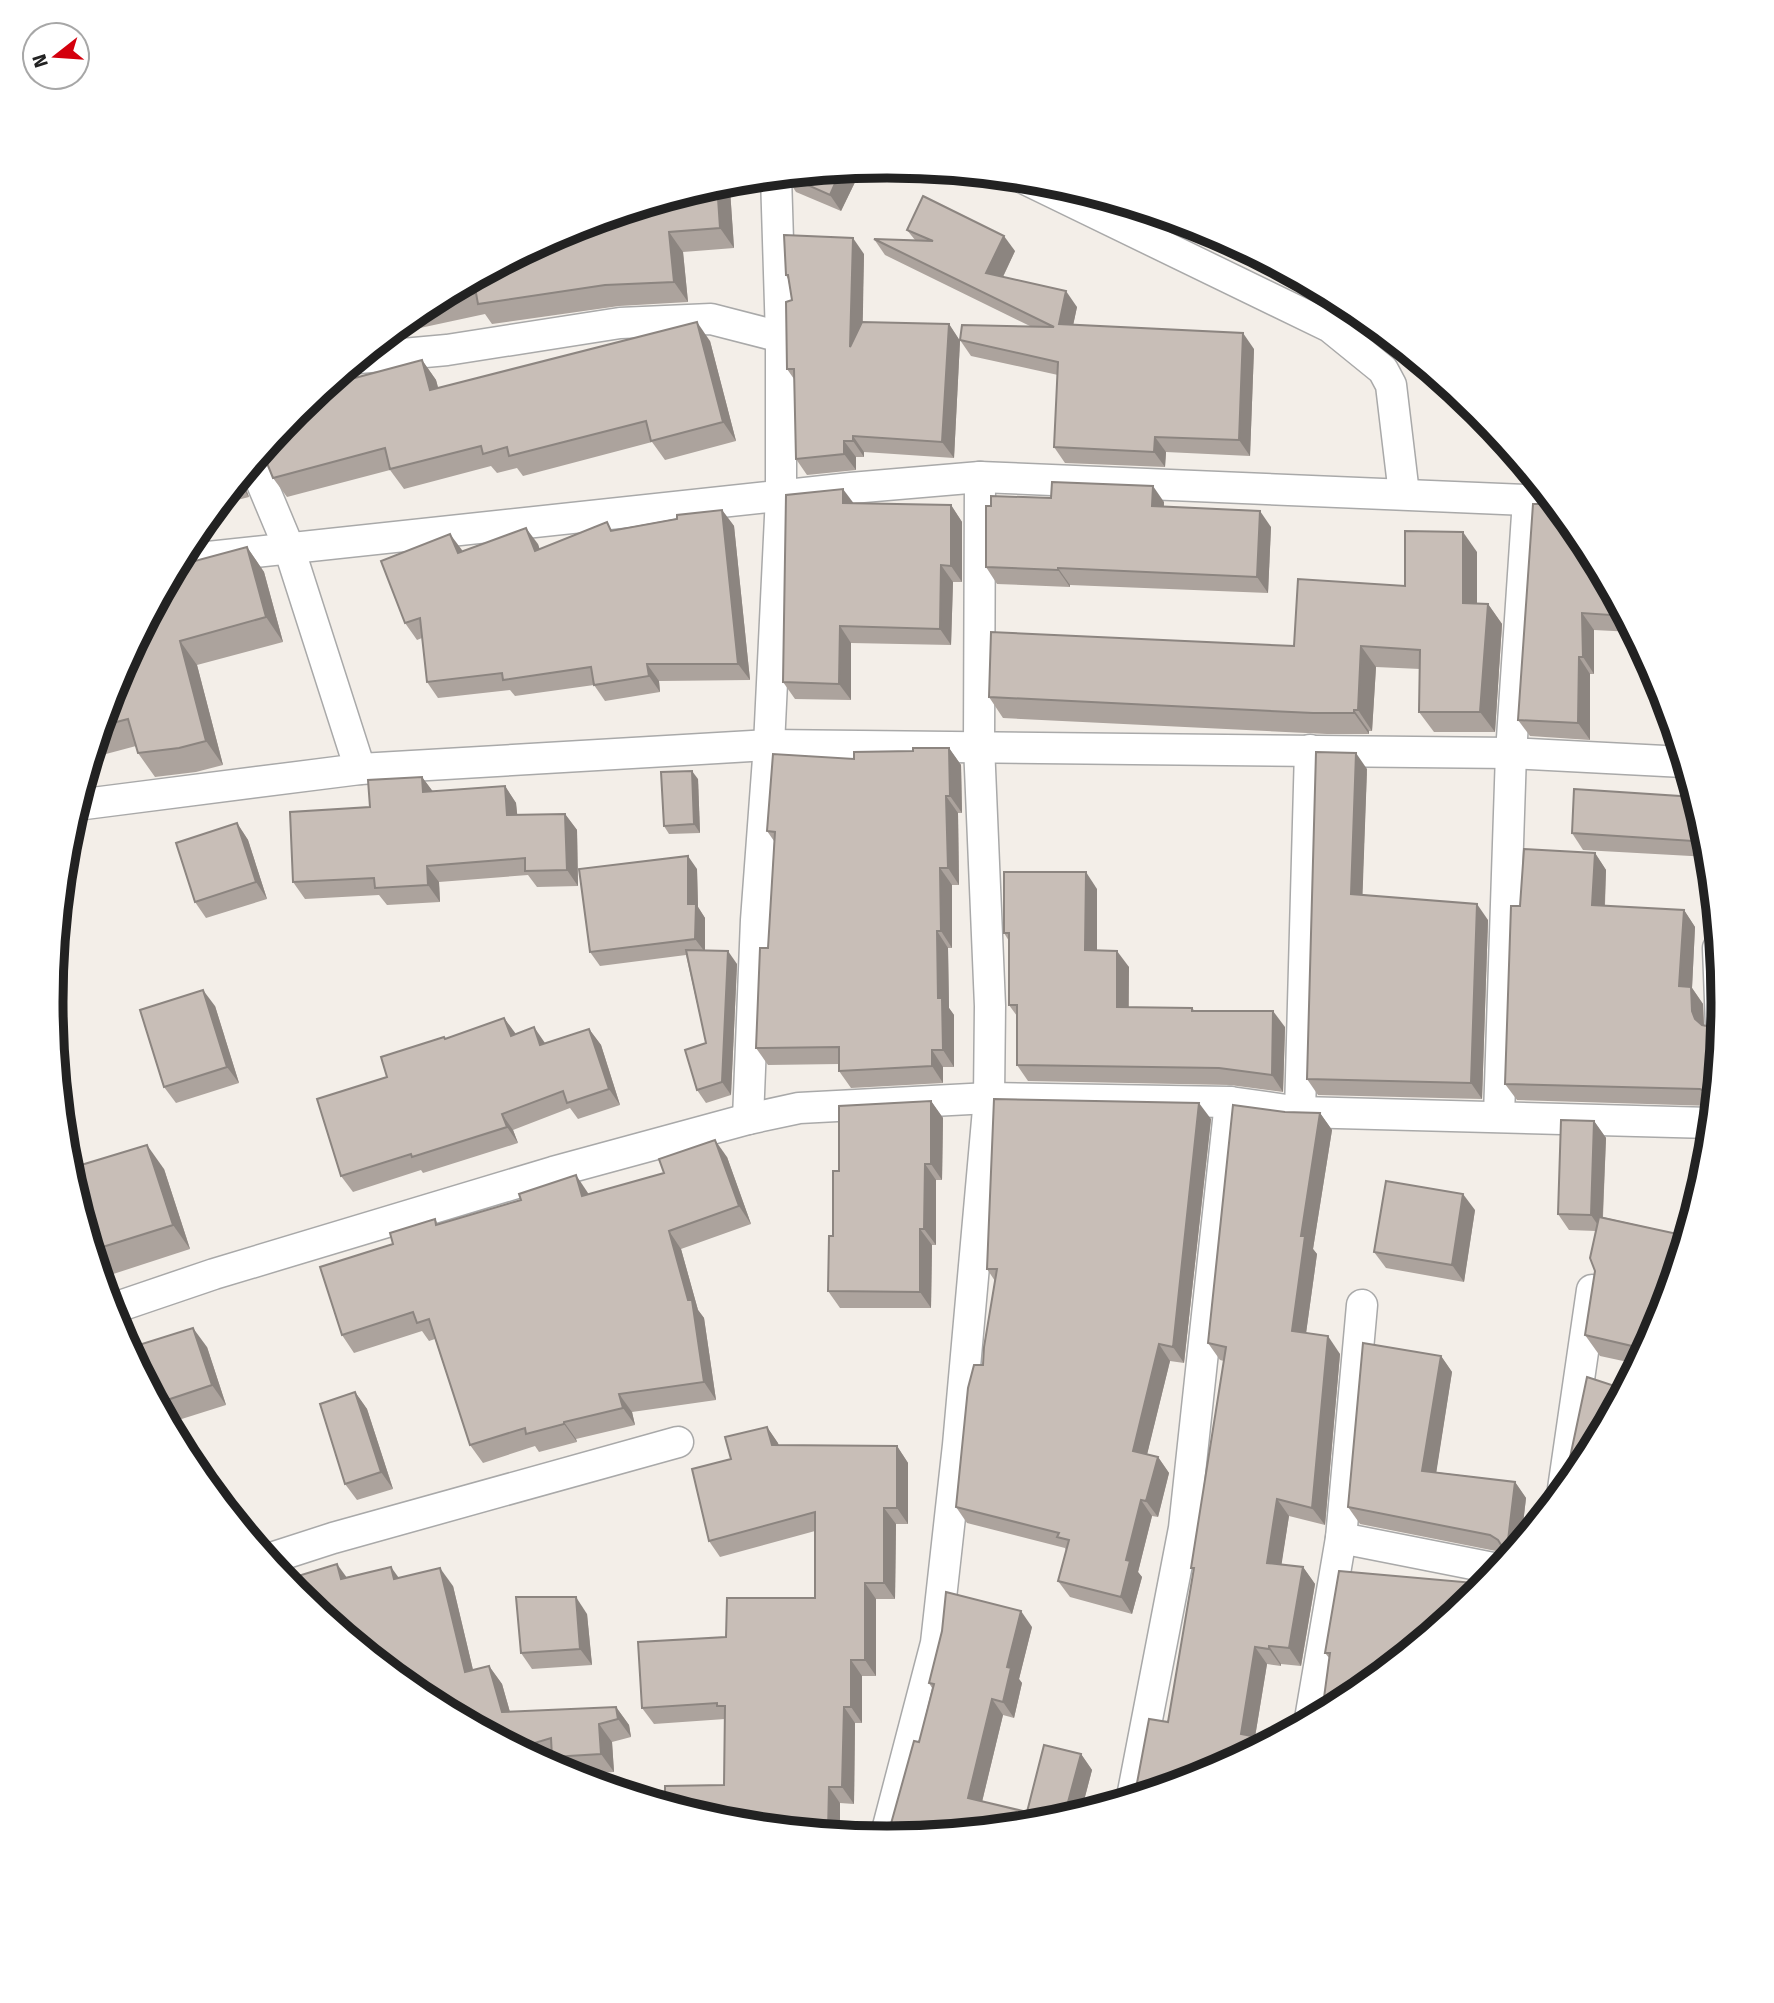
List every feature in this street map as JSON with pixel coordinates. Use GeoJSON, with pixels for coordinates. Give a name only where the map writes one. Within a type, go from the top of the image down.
{"type":"FeatureCollection","features":[{"type":"Feature","properties":{"kind":"street"},"geometry":{"type":"LineString","coordinates":[[748,1119],[756,920],[769,745],[781,496],[781,337],[776,185]]}},
{"type":"Feature","properties":{"kind":"street"},"geometry":{"type":"LineString","coordinates":[[1060,196],[1330,327],[1384,370],[1391,385],[1404,494]]}},
{"type":"Feature","properties":{"kind":"street"},"geometry":{"type":"LineString","coordinates":[[375,357],[447,350],[620,323],[711,319],[781,337]]}},
{"type":"Feature","properties":{"kind":"street"},"geometry":{"type":"LineString","coordinates":[[257,471],[289,548],[360,769]]}},
{"type":"Feature","properties":{"kind":"street"},"geometry":{"type":"LineString","coordinates":[[888,1826],[936,1643],[958,1445],[989,1098],[990,1006],[979,746],[981,477]]}},
{"type":"Feature","properties":{"kind":"street"},"geometry":{"type":"LineString","coordinates":[[193,559],[981,477],[1541,501],[1511,752],[1499,1116]]}},
{"type":"Feature","properties":{"kind":"street"},"geometry":{"type":"LineString","coordinates":[[87,804],[360,769],[769,745],[1511,752],[1675,761]]}},
{"type":"Feature","properties":{"kind":"street"},"geometry":{"type":"LineString","coordinates":[[1300,1112],[1310,750]]}},
{"type":"Feature","properties":{"kind":"street"},"geometry":{"type":"LineString","coordinates":[[122,1305],[214,1274],[553,1172],[748,1119],[799,1108],[989,1098],[1230,1102],[1300,1112],[1702,1123]]}},
{"type":"Feature","properties":{"kind":"street"},"geometry":{"type":"LineString","coordinates":[[1134,1787],[1184,1528],[1230,1102]]}},
{"type":"Feature","properties":{"kind":"street"},"geometry":{"type":"LineString","coordinates":[[1566,1467],[1592,1290]]}},
{"type":"Feature","properties":{"kind":"street"},"geometry":{"type":"LineString","coordinates":[[1312,1707],[1341,1538],[1362,1306]]}},
{"type":"Feature","properties":{"kind":"street"},"geometry":{"type":"LineString","coordinates":[[277,1556],[678,1442]]}},
{"type":"Feature","properties":{"kind":"street"},"geometry":{"type":"LineString","coordinates":[[1341,1538],[1486,1567]]}},
{"type":"Feature","properties":{"kind":"building"},"geometry":{"type":"Polygon","coordinates":[[[837,179],[830,195],[802,182],[837,179]]]}},
{"type":"Feature","properties":{"kind":"building"},"geometry":{"type":"Polygon","coordinates":[[[718,195],[720,228],[669,232],[674,282],[605,285],[478,304],[476,293],[462,296],[523,262],[572,240],[622,221],[718,195]]]}},
{"type":"Feature","properties":{"kind":"building"},"geometry":{"type":"Polygon","coordinates":[[[923,196],[1004,236],[986,273],[1066,291],[1059,324],[1243,333],[1239,440],[1155,437],[1154,452],[1054,447],[1058,362],[960,340],[962,325],[1054,327],[874,239],[933,241],[907,230],[923,196]]]}},
{"type":"Feature","properties":{"kind":"building"},"geometry":{"type":"Polygon","coordinates":[[[784,235],[853,238],[850,347],[862,322],[949,324],[942,442],[853,436],[853,441],[844,441],[844,454],[796,459],[794,369],[787,369],[786,302],[792,300],[786,275],[784,235]]]}},
{"type":"Feature","properties":{"kind":"building"},"geometry":{"type":"Polygon","coordinates":[[[697,322],[723,422],[651,441],[646,421],[509,456],[507,447],[483,454],[481,446],[390,469],[385,448],[273,478],[266,460],[346,380],[422,360],[430,390],[697,322]]]}},
{"type":"Feature","properties":{"kind":"building"},"geometry":{"type":"Polygon","coordinates":[[[1052,482],[1153,486],[1152,506],[1260,511],[1257,577],[986,567],[986,506],[991,506],[991,496],[1051,498],[1052,482]]]}},
{"type":"Feature","properties":{"kind":"building"},"geometry":{"type":"Polygon","coordinates":[[[843,489],[843,503],[951,505],[951,566],[941,565],[940,629],[840,626],[839,684],[783,682],[786,495],[843,489]]]}},
{"type":"Feature","properties":{"kind":"building"},"geometry":{"type":"Polygon","coordinates":[[[1533,504],[1544,504],[1572,544],[1614,615],[1582,613],[1583,657],[1579,657],[1578,723],[1518,720],[1533,504]]]}},
{"type":"Feature","properties":{"kind":"building"},"geometry":{"type":"Polygon","coordinates":[[[722,510],[738,664],[647,664],[649,676],[594,685],[591,667],[503,680],[502,673],[427,682],[420,618],[405,623],[381,561],[450,534],[458,553],[526,528],[535,551],[607,522],[611,531],[677,519],[677,515],[722,510]]]}},
{"type":"Feature","properties":{"kind":"building"},"geometry":{"type":"Polygon","coordinates":[[[1405,531],[1463,532],[1463,603],[1488,604],[1480,712],[1419,712],[1420,650],[1361,646],[1358,710],[1354,710],[1354,713],[989,697],[991,632],[1294,646],[1298,579],[1405,586],[1405,531]]]}},
{"type":"Feature","properties":{"kind":"building"},"geometry":{"type":"Polygon","coordinates":[[[247,547],[266,617],[180,641],[206,741],[179,748],[138,753],[128,719],[112,723],[148,637],[190,562],[247,547]]]}},
{"type":"Feature","properties":{"kind":"building"},"geometry":{"type":"Polygon","coordinates":[[[913,748],[949,748],[950,796],[946,796],[948,868],[940,868],[941,931],[937,931],[938,998],[942,998],[943,1050],[932,1050],[932,1066],[839,1071],[839,1047],[756,1048],[760,948],[768,948],[775,832],[767,831],[773,754],[854,759],[854,752],[913,751],[913,748]]]}},
{"type":"Feature","properties":{"kind":"building"},"geometry":{"type":"Polygon","coordinates":[[[1316,752],[1356,753],[1351,894],[1477,904],[1471,1083],[1307,1079],[1316,752]]]}},
{"type":"Feature","properties":{"kind":"building"},"geometry":{"type":"Polygon","coordinates":[[[692,771],[694,824],[664,826],[661,772],[692,771]]]}},
{"type":"Feature","properties":{"kind":"building"},"geometry":{"type":"Polygon","coordinates":[[[422,777],[423,792],[505,786],[507,815],[565,814],[567,870],[525,871],[525,858],[427,866],[428,885],[375,888],[374,878],[293,882],[290,812],[370,807],[368,780],[422,777]]]}},
{"type":"Feature","properties":{"kind":"building"},"geometry":{"type":"Polygon","coordinates":[[[1574,789],[1685,796],[1695,841],[1572,833],[1574,789]]]}},
{"type":"Feature","properties":{"kind":"building"},"geometry":{"type":"Polygon","coordinates":[[[237,823],[256,882],[195,902],[176,843],[237,823]]]}},
{"type":"Feature","properties":{"kind":"building"},"geometry":{"type":"Polygon","coordinates":[[[1524,849],[1595,853],[1592,905],[1684,910],[1679,986],[1691,987],[1695,1019],[1702,1025],[1710,1027],[1706,1092],[1700,1089],[1505,1084],[1511,906],[1520,906],[1524,849]]]}},
{"type":"Feature","properties":{"kind":"building"},"geometry":{"type":"Polygon","coordinates":[[[688,856],[688,904],[696,904],[695,939],[590,952],[579,869],[688,856]]]}},
{"type":"Feature","properties":{"kind":"building"},"geometry":{"type":"Polygon","coordinates":[[[1004,872],[1086,872],[1085,950],[1117,951],[1117,1007],[1273,1011],[1272,1075],[1219,1068],[1017,1065],[1017,1005],[1009,1005],[1009,933],[1004,933],[1004,872]]]}},
{"type":"Feature","properties":{"kind":"building"},"geometry":{"type":"Polygon","coordinates":[[[686,950],[728,951],[722,1082],[697,1090],[685,1050],[706,1043],[686,950]]]}},
{"type":"Feature","properties":{"kind":"building"},"geometry":{"type":"Polygon","coordinates":[[[203,990],[227,1067],[164,1087],[140,1010],[203,990]]]}},
{"type":"Feature","properties":{"kind":"building"},"geometry":{"type":"Polygon","coordinates":[[[504,1018],[511,1036],[534,1027],[540,1045],[589,1029],[609,1089],[567,1103],[563,1091],[502,1114],[507,1127],[341,1176],[317,1099],[387,1077],[381,1057],[444,1037],[445,1039],[504,1018]]]}},
{"type":"Feature","properties":{"kind":"building"},"geometry":{"type":"Polygon","coordinates":[[[994,1099],[1199,1103],[1173,1347],[1159,1344],[1133,1451],[1158,1457],[1146,1501],[1141,1500],[1126,1560],[1130,1561],[1121,1597],[1058,1581],[1069,1540],[1057,1537],[1059,1533],[956,1507],[968,1388],[974,1365],[983,1365],[997,1269],[987,1269],[994,1099]]]}},
{"type":"Feature","properties":{"kind":"building"},"geometry":{"type":"Polygon","coordinates":[[[931,1101],[931,1164],[925,1164],[924,1229],[920,1229],[920,1292],[828,1291],[829,1236],[833,1236],[833,1171],[839,1171],[839,1106],[931,1101]]]}},
{"type":"Feature","properties":{"kind":"building"},"geometry":{"type":"Polygon","coordinates":[[[1233,1105],[1285,1112],[1320,1113],[1301,1236],[1305,1236],[1292,1331],[1328,1336],[1312,1508],[1277,1499],[1267,1563],[1303,1567],[1289,1648],[1255,1647],[1241,1734],[1258,1737],[1202,1763],[1134,1787],[1149,1719],[1168,1722],[1194,1568],[1191,1568],[1226,1347],[1208,1343],[1233,1105]]]}},
{"type":"Feature","properties":{"kind":"building"},"geometry":{"type":"Polygon","coordinates":[[[1561,1120],[1594,1121],[1591,1215],[1558,1214],[1561,1120]]]}},
{"type":"Feature","properties":{"kind":"building"},"geometry":{"type":"Polygon","coordinates":[[[715,1140],[739,1206],[669,1231],[688,1300],[692,1300],[704,1382],[619,1394],[623,1408],[526,1434],[525,1428],[470,1445],[429,1319],[417,1323],[413,1312],[342,1335],[320,1267],[393,1244],[390,1233],[435,1219],[436,1225],[521,1200],[519,1194],[576,1175],[582,1196],[664,1173],[659,1159],[715,1140]]]}},
{"type":"Feature","properties":{"kind":"building"},"geometry":{"type":"Polygon","coordinates":[[[147,1145],[173,1225],[101,1247],[80,1165],[147,1145]]]}},
{"type":"Feature","properties":{"kind":"building"},"geometry":{"type":"Polygon","coordinates":[[[1386,1181],[1463,1194],[1452,1265],[1374,1252],[1386,1181]]]}},
{"type":"Feature","properties":{"kind":"building"},"geometry":{"type":"Polygon","coordinates":[[[1599,1217],[1677,1234],[1635,1347],[1585,1335],[1595,1271],[1590,1258],[1599,1217]]]}},
{"type":"Feature","properties":{"kind":"building"},"geometry":{"type":"Polygon","coordinates":[[[193,1328],[212,1385],[166,1400],[139,1345],[193,1328]]]}},
{"type":"Feature","properties":{"kind":"building"},"geometry":{"type":"Polygon","coordinates":[[[1363,1343],[1441,1356],[1422,1471],[1515,1482],[1508,1544],[1503,1549],[1498,1540],[1490,1535],[1348,1507],[1363,1343]]]}},
{"type":"Feature","properties":{"kind":"building"},"geometry":{"type":"Polygon","coordinates":[[[1587,1377],[1615,1386],[1601,1414],[1569,1464],[1587,1377]]]}},
{"type":"Feature","properties":{"kind":"building"},"geometry":{"type":"Polygon","coordinates":[[[355,1392],[381,1472],[345,1484],[320,1404],[355,1392]]]}},
{"type":"Feature","properties":{"kind":"building"},"geometry":{"type":"Polygon","coordinates":[[[767,1427],[772,1445],[897,1446],[897,1508],[884,1508],[884,1583],[865,1583],[865,1660],[851,1660],[851,1707],[844,1707],[842,1787],[829,1787],[828,1823],[726,1810],[665,1794],[665,1786],[724,1785],[725,1706],[717,1706],[717,1703],[642,1708],[638,1642],[726,1637],[727,1598],[815,1598],[815,1512],[709,1541],[692,1469],[731,1459],[725,1437],[767,1427]]]}},
{"type":"Feature","properties":{"kind":"building"},"geometry":{"type":"Polygon","coordinates":[[[337,1564],[341,1579],[391,1567],[394,1579],[440,1568],[465,1672],[489,1666],[502,1712],[616,1707],[618,1719],[599,1724],[601,1754],[558,1757],[552,1754],[551,1738],[530,1744],[475,1715],[429,1687],[385,1655],[297,1576],[337,1564]]]}},
{"type":"Feature","properties":{"kind":"building"},"geometry":{"type":"Polygon","coordinates":[[[1339,1571],[1471,1583],[1389,1655],[1324,1700],[1330,1653],[1325,1653],[1339,1571]]]}},
{"type":"Feature","properties":{"kind":"building"},"geometry":{"type":"Polygon","coordinates":[[[946,1592],[1021,1611],[1007,1667],[1011,1668],[1003,1702],[992,1699],[968,1798],[1027,1812],[1044,1745],[1081,1754],[1067,1805],[995,1818],[890,1826],[914,1741],[919,1742],[934,1684],[929,1683],[942,1631],[946,1592]]]}},
{"type":"Feature","properties":{"kind":"building"},"geometry":{"type":"Polygon","coordinates":[[[516,1597],[576,1597],[580,1649],[521,1653],[516,1597]]]}}]}
